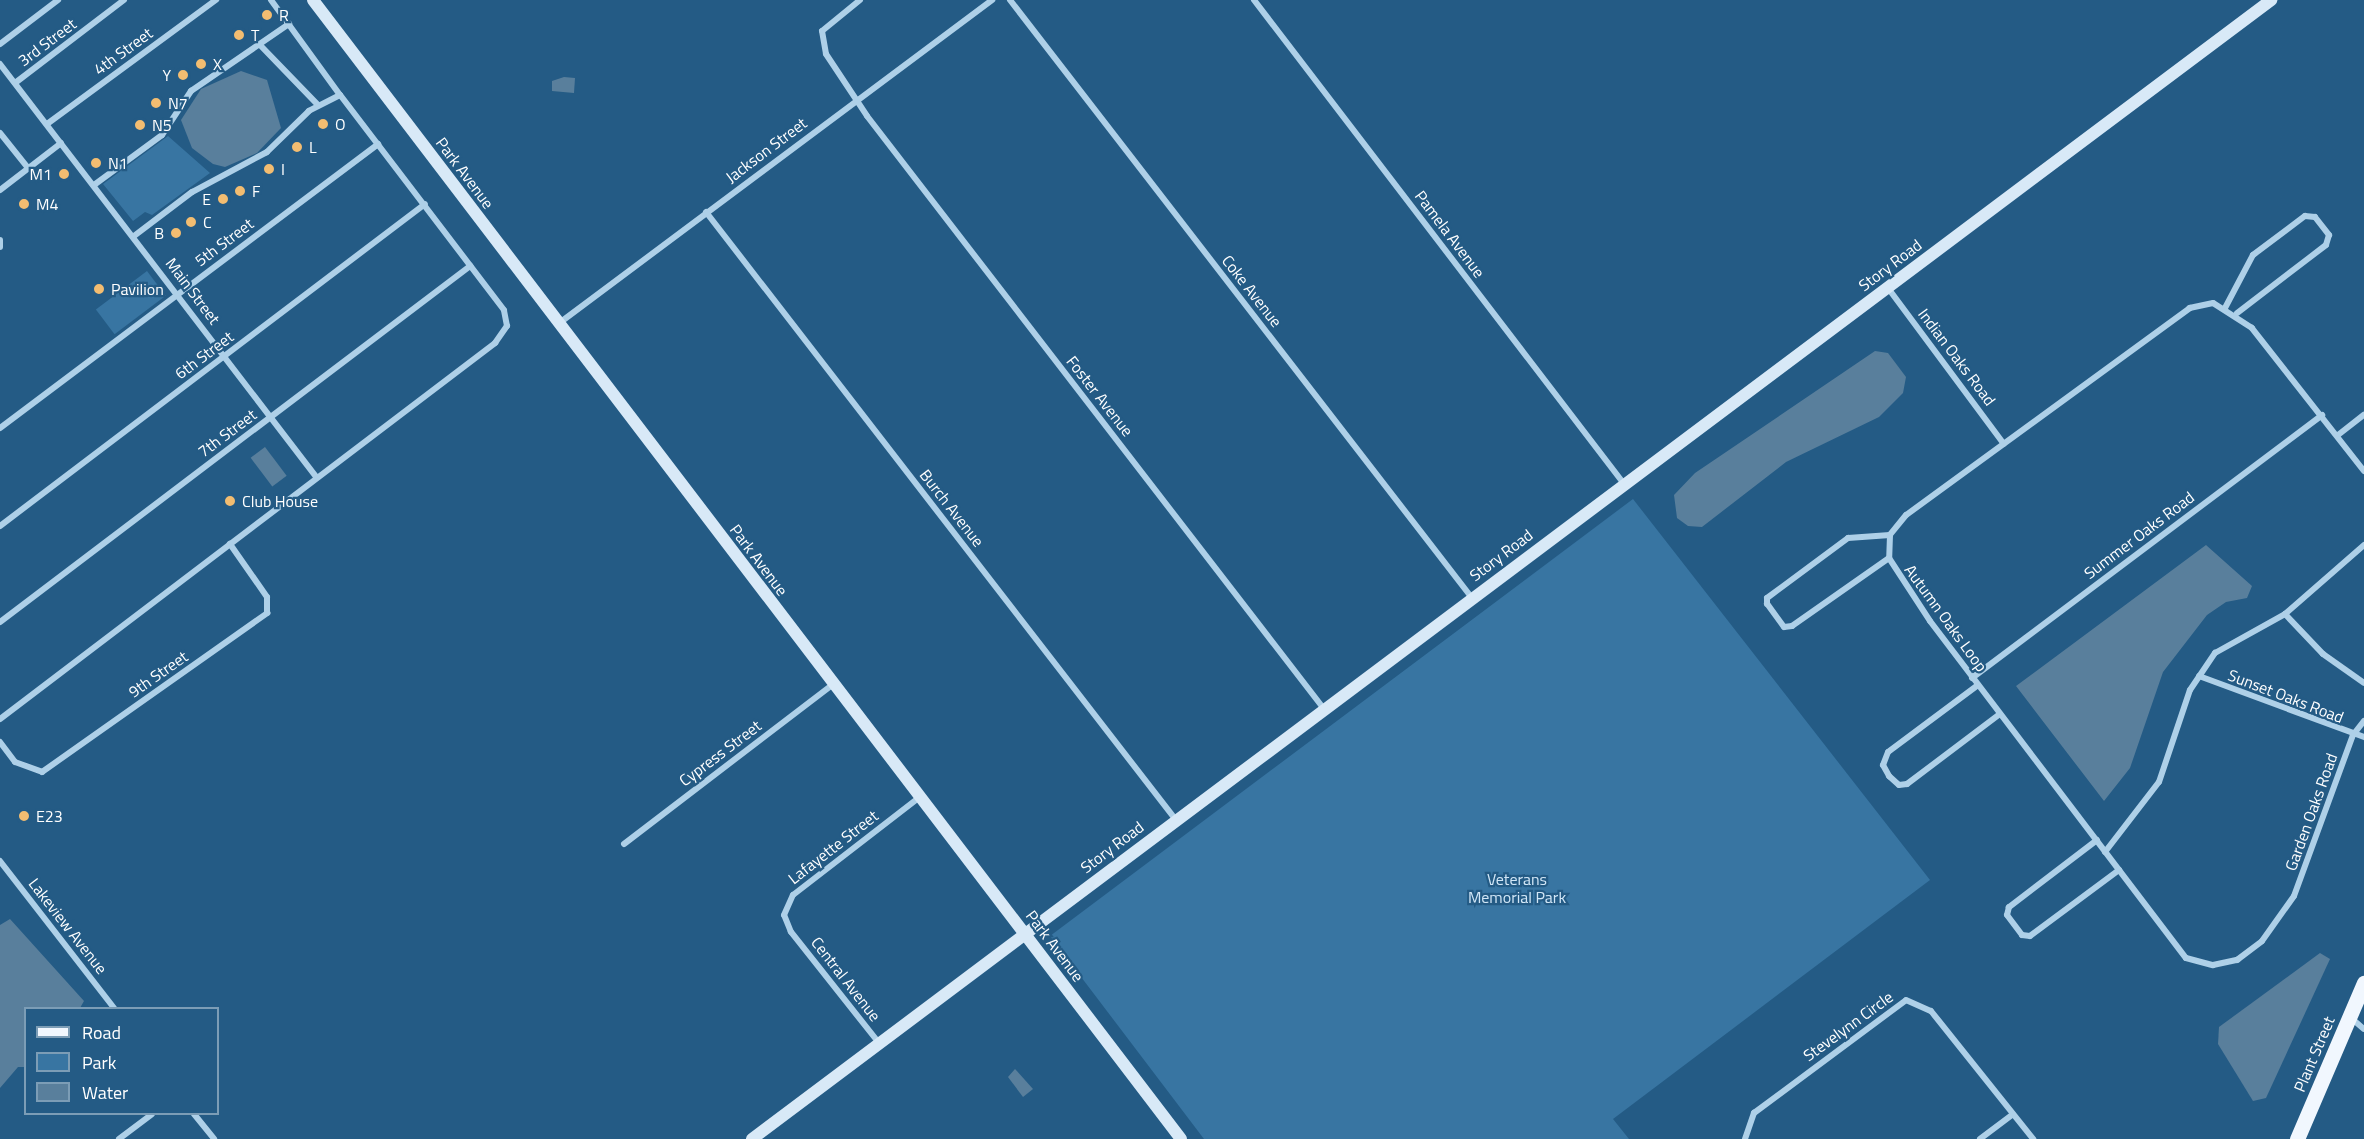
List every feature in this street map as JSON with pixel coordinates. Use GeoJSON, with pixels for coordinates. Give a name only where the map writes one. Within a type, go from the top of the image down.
{"type":"FeatureCollection","features":[{"type":"Feature","properties":{"kind":"main road","name":"Plant Street"},"geometry":{"type":"LineString","coordinates":[[2297,1139],[2364,982]]}},
{"type":"Feature","properties":{"kind":"street"},"geometry":{"type":"LineString","coordinates":[[0,44],[58,0]]}},
{"type":"Feature","properties":{"kind":"street","name":"3rd Street"},"geometry":{"type":"LineString","coordinates":[[15,83],[124,0]]}},
{"type":"Feature","properties":{"kind":"street","name":"4th Street"},"geometry":{"type":"LineString","coordinates":[[47,124],[216,0]]}},
{"type":"Feature","properties":{"kind":"street"},"geometry":{"type":"LineString","coordinates":[[0,720],[502,336],[507,326],[504,310],[340,95],[271,0]]}},
{"type":"Feature","properties":{"kind":"street","name":"Park Avenue"},"geometry":{"type":"LineString","coordinates":[[313,0],[1181,1139]]}},
{"type":"Feature","properties":{"kind":"street","name":"Foster Avenue"},"geometry":{"type":"LineString","coordinates":[[860,0],[830,22],[822,41],[857,98],[1324,709]]}},
{"type":"Feature","properties":{"kind":"street","name":"Jackson Street"},"geometry":{"type":"LineString","coordinates":[[558,324],[857,98],[992,0]]}},
{"type":"Feature","properties":{"kind":"street","name":"Coke Avenue"},"geometry":{"type":"LineString","coordinates":[[1010,0],[1472,598]]}},
{"type":"Feature","properties":{"kind":"street","name":"Pamela Avenue"},"geometry":{"type":"LineString","coordinates":[[1254,0],[1624,484]]}},
{"type":"Feature","properties":{"kind":"street","name":"Story Road"},"geometry":{"type":"LineString","coordinates":[[752,1139],[2271,0]]}},
{"type":"Feature","properties":{"kind":"street"},"geometry":{"type":"LineString","coordinates":[[94,185],[162,135],[191,91],[289,24]]}},
{"type":"Feature","properties":{"kind":"street"},"geometry":{"type":"LineString","coordinates":[[260,45],[318,105]]}},
{"type":"Feature","properties":{"kind":"street","name":"Main Street"},"geometry":{"type":"LineString","coordinates":[[0,64],[178,293],[317,478]]}},
{"type":"Feature","properties":{"kind":"street"},"geometry":{"type":"LineString","coordinates":[[134,236],[192,192],[267,152],[318,105],[340,95]]}},
{"type":"Feature","properties":{"kind":"street"},"geometry":{"type":"LineString","coordinates":[[0,133],[28,168]]}},
{"type":"Feature","properties":{"kind":"street"},"geometry":{"type":"LineString","coordinates":[[0,190],[61,143]]}},
{"type":"Feature","properties":{"kind":"street","name":"5th Street"},"geometry":{"type":"LineString","coordinates":[[0,428],[378,144]]}},
{"type":"Feature","properties":{"kind":"street","name":"6th Street"},"geometry":{"type":"LineString","coordinates":[[0,526],[425,204]]}},
{"type":"Feature","properties":{"kind":"street","name":"Burch Avenue"},"geometry":{"type":"LineString","coordinates":[[706,212],[1176,820]]}},
{"type":"Feature","properties":{"kind":"street"},"geometry":{"type":"LineString","coordinates":[[2225,308],[2253,255],[2306,216],[2315,217],[2329,234],[2326,245],[2236,313]]}},
{"type":"Feature","properties":{"kind":"street","name":"7th Street"},"geometry":{"type":"LineString","coordinates":[[0,622],[470,266]]}},
{"type":"Feature","properties":{"kind":"street","name":"Indian Oaks Road"},"geometry":{"type":"LineString","coordinates":[[1888,287],[2004,444]]}},
{"type":"Feature","properties":{"kind":"street"},"geometry":{"type":"LineString","coordinates":[[1889,558],[1792,626],[1784,627],[1767,604],[1767,598],[1848,538],[1890,535],[1906,515],[2190,308],[2213,303],[2236,313],[2363,466]]}},
{"type":"Feature","properties":{"kind":"street","name":"Summer Oaks Road"},"geometry":{"type":"LineString","coordinates":[[1972,678],[2322,415]]}},
{"type":"Feature","properties":{"kind":"street"},"geometry":{"type":"LineString","coordinates":[[2338,435],[2364,415]]}},
{"type":"Feature","properties":{"kind":"street","name":"Autumn Oaks Loop"},"geometry":{"type":"LineString","coordinates":[[1890,535],[1889,558],[1972,678],[2105,852]]}},
{"type":"Feature","properties":{"kind":"street","name":"9th Street"},"geometry":{"type":"LineString","coordinates":[[0,742],[15,762],[42,772],[267,613],[267,597],[230,544]]}},
{"type":"Feature","properties":{"kind":"street"},"geometry":{"type":"LineString","coordinates":[[2105,852],[2159,782],[2199,676],[2215,653],[2285,614],[2364,545]]}},
{"type":"Feature","properties":{"kind":"street"},"geometry":{"type":"LineString","coordinates":[[2285,614],[2323,654],[2364,683]]}},
{"type":"Feature","properties":{"kind":"street","name":"Sunset Oaks Road"},"geometry":{"type":"LineString","coordinates":[[2199,676],[2353,735],[2364,737]]}},
{"type":"Feature","properties":{"kind":"street","name":"Cypress Street"},"geometry":{"type":"LineString","coordinates":[[624,844],[832,684]]}},
{"type":"Feature","properties":{"kind":"street"},"geometry":{"type":"LineString","coordinates":[[1978,685],[1888,753],[1883,765],[1889,776],[1899,785],[1907,784],[2000,714]]}},
{"type":"Feature","properties":{"kind":"street","name":"Garden Oaks Road"},"geometry":{"type":"LineString","coordinates":[[2105,852],[2186,958],[2213,965],[2237,960],[2262,941],[2294,896],[2353,735],[2364,722]]}},
{"type":"Feature","properties":{"kind":"street","name":"Lafayette Street"},"geometry":{"type":"LineString","coordinates":[[791,932],[784,915],[793,895],[921,796]]}},
{"type":"Feature","properties":{"kind":"street"},"geometry":{"type":"LineString","coordinates":[[2097,840],[2009,907],[2007,915],[2022,934],[2030,936],[2119,870]]}},
{"type":"Feature","properties":{"kind":"street","name":"Lakeview Avenue"},"geometry":{"type":"LineString","coordinates":[[0,861],[113,1007]]}},
{"type":"Feature","properties":{"kind":"street","name":"Central Avenue"},"geometry":{"type":"LineString","coordinates":[[791,932],[879,1043]]}},
{"type":"Feature","properties":{"kind":"street","name":"Stevelynn Circle"},"geometry":{"type":"LineString","coordinates":[[1745,1139],[1754,1113],[1906,1000],[1931,1011],[2013,1114]]}},
{"type":"Feature","properties":{"kind":"street"},"geometry":{"type":"LineString","coordinates":[[2350,1016],[2364,1029]]}},
{"type":"Feature","properties":{"kind":"street"},"geometry":{"type":"LineString","coordinates":[[1980,1139],[2013,1114],[2033,1139]]}},
{"type":"Feature","properties":{"kind":"street"},"geometry":{"type":"LineString","coordinates":[[118,1139],[149,1115]]}},
{"type":"Feature","properties":{"kind":"street"},"geometry":{"type":"LineString","coordinates":[[196,1115],[214,1139]]}},
{"type":"Feature","properties":{"kind":"green space"},"geometry":{"type":"Polygon","coordinates":[[[168,136],[210,173],[152,215],[145,212],[133,221],[103,184],[168,136]]]}},
{"type":"Feature","properties":{"kind":"green space"},"geometry":{"type":"Polygon","coordinates":[[[147,271],[166,296],[115,334],[96,310],[147,271]]]}},
{"type":"Feature","properties":{"kind":"green space","name":"Veterans Memorial Park"},"geometry":{"type":"Polygon","coordinates":[[[1633,499],[1930,880],[1613,1119],[1629,1139],[1204,1139],[1050,936],[1633,499]]]}},
{"type":"Feature","properties":{"kind":"water"},"geometry":{"type":"Polygon","coordinates":[[[241,71],[267,80],[281,128],[257,153],[225,167],[213,164],[192,148],[181,120],[201,89],[241,71]]]}},
{"type":"Feature","properties":{"kind":"water"},"geometry":{"type":"Polygon","coordinates":[[[564,77],[575,78],[574,93],[552,91],[552,81],[564,77]]]}},
{"type":"Feature","properties":{"kind":"water"},"geometry":{"type":"Polygon","coordinates":[[[1875,351],[1888,353],[1906,377],[1903,393],[1879,417],[1786,462],[1702,527],[1688,526],[1677,518],[1674,495],[1695,473],[1875,351]]]}},
{"type":"Feature","properties":{"kind":"water"},"geometry":{"type":"Polygon","coordinates":[[[265,447],[287,476],[272,487],[251,458],[265,447]]]}},
{"type":"Feature","properties":{"kind":"water"},"geometry":{"type":"Polygon","coordinates":[[[2206,545],[2252,586],[2247,598],[2226,602],[2207,615],[2163,672],[2130,768],[2104,801],[2016,686],[2206,545]]]}},
{"type":"Feature","properties":{"kind":"water"},"geometry":{"type":"Polygon","coordinates":[[[10,919],[84,1001],[81,1007],[24,1007],[24,1067],[18,1067],[0,1088],[0,925],[10,919]]]}},
{"type":"Feature","properties":{"kind":"water"},"geometry":{"type":"Polygon","coordinates":[[[2320,953],[2330,959],[2266,1098],[2253,1101],[2218,1044],[2219,1027],[2320,953]]]}},
{"type":"Feature","properties":{"kind":"water"},"geometry":{"type":"Polygon","coordinates":[[[1015,1069],[1033,1089],[1023,1097],[1008,1077],[1015,1069]]]}},
{"type":"Feature","properties":{"kind":"place","name":"R"},"geometry":{"type":"Point","coordinates":[267,15]}},
{"type":"Feature","properties":{"kind":"place","name":"T"},"geometry":{"type":"Point","coordinates":[239,35]}},
{"type":"Feature","properties":{"kind":"place","name":"X"},"geometry":{"type":"Point","coordinates":[201,64]}},
{"type":"Feature","properties":{"kind":"place","name":"Y"},"geometry":{"type":"Point","coordinates":[183,75]}},
{"type":"Feature","properties":{"kind":"place","name":"N7"},"geometry":{"type":"Point","coordinates":[156,103]}},
{"type":"Feature","properties":{"kind":"place","name":"O"},"geometry":{"type":"Point","coordinates":[323,124]}},
{"type":"Feature","properties":{"kind":"place","name":"N5"},"geometry":{"type":"Point","coordinates":[140,125]}},
{"type":"Feature","properties":{"kind":"place","name":"L"},"geometry":{"type":"Point","coordinates":[297,147]}},
{"type":"Feature","properties":{"kind":"place","name":"N1"},"geometry":{"type":"Point","coordinates":[96,163]}},
{"type":"Feature","properties":{"kind":"place","name":"I"},"geometry":{"type":"Point","coordinates":[269,169]}},
{"type":"Feature","properties":{"kind":"place","name":"M1"},"geometry":{"type":"Point","coordinates":[64,174]}},
{"type":"Feature","properties":{"kind":"place","name":"F"},"geometry":{"type":"Point","coordinates":[240,191]}},
{"type":"Feature","properties":{"kind":"place","name":"E"},"geometry":{"type":"Point","coordinates":[223,199]}},
{"type":"Feature","properties":{"kind":"place","name":"M4"},"geometry":{"type":"Point","coordinates":[24,204]}},
{"type":"Feature","properties":{"kind":"place","name":"C"},"geometry":{"type":"Point","coordinates":[191,222]}},
{"type":"Feature","properties":{"kind":"place","name":"B"},"geometry":{"type":"Point","coordinates":[176,233]}},
{"type":"Feature","properties":{"kind":"place","name":"Pavilion"},"geometry":{"type":"Point","coordinates":[99,289]}},
{"type":"Feature","properties":{"kind":"place","name":"Club House"},"geometry":{"type":"Point","coordinates":[230,501]}},
{"type":"Feature","properties":{"kind":"place","name":"E23"},"geometry":{"type":"Point","coordinates":[24,816]}}]}
